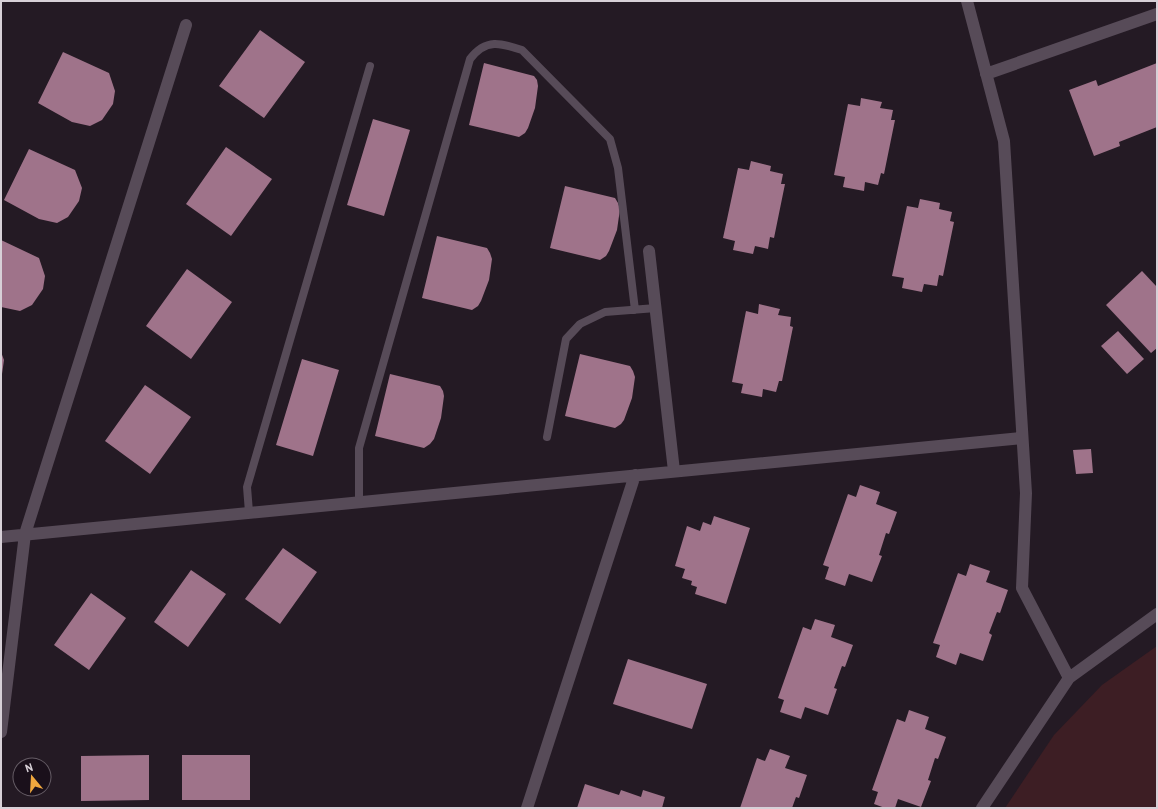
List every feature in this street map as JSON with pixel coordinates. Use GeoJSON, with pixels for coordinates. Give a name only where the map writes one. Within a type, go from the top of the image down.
{"type":"FeatureCollection","features":[{"type":"Feature","properties":{"kind":"street"},"geometry":{"type":"LineString","coordinates":[[967,1],[1004,141],[1026,493],[1022,588],[1069,678]]}},
{"type":"Feature","properties":{"kind":"street"},"geometry":{"type":"LineString","coordinates":[[986,74],[1157,14]]}},
{"type":"Feature","properties":{"kind":"street"},"geometry":{"type":"LineString","coordinates":[[1,732],[25,534],[186,26]]}},
{"type":"Feature","properties":{"kind":"street"},"geometry":{"type":"LineString","coordinates":[[649,251],[674,471]]}},
{"type":"Feature","properties":{"kind":"street"},"geometry":{"type":"LineString","coordinates":[[1,537],[1022,438]]}},
{"type":"Feature","properties":{"kind":"street"},"geometry":{"type":"LineString","coordinates":[[527,808],[635,475]]}},
{"type":"Feature","properties":{"kind":"street"},"geometry":{"type":"LineString","coordinates":[[982,808],[1069,678],[1157,614]]}},
{"type":"Feature","properties":{"kind":"lane"},"geometry":{"type":"LineString","coordinates":[[359,502],[359,448],[470,59],[480,49],[497,43],[522,50],[610,139],[618,168],[635,310]]}},
{"type":"Feature","properties":{"kind":"lane"},"geometry":{"type":"LineString","coordinates":[[249,512],[247,487],[370,66]]}},
{"type":"Feature","properties":{"kind":"lane"},"geometry":{"type":"LineString","coordinates":[[547,437],[566,339],[580,324],[606,312],[656,308]]}},
{"type":"Feature","properties":{"kind":"shaded area"},"geometry":{"type":"Polygon","coordinates":[[[1157,646],[1157,808],[1005,808],[1054,735],[1102,685],[1157,646]]]}},
{"type":"Feature","properties":{"kind":"building"},"geometry":{"type":"Polygon","coordinates":[[[260,30],[305,62],[264,118],[219,86],[260,30]]]}},
{"type":"Feature","properties":{"kind":"building"},"geometry":{"type":"Polygon","coordinates":[[[63,52],[109,73],[115,91],[113,104],[102,120],[90,126],[72,122],[38,103],[63,52]]]}},
{"type":"Feature","properties":{"kind":"building"},"geometry":{"type":"Polygon","coordinates":[[[484,63],[534,76],[537,80],[538,86],[535,108],[528,128],[525,133],[519,137],[469,125],[484,63]]]}},
{"type":"Feature","properties":{"kind":"building"},"geometry":{"type":"Polygon","coordinates":[[[1157,63],[1157,127],[1119,142],[1120,146],[1094,156],[1069,90],[1096,80],[1098,86],[1157,63]]]}},
{"type":"Feature","properties":{"kind":"building"},"geometry":{"type":"Polygon","coordinates":[[[861,98],[882,102],[880,108],[893,110],[891,120],[895,120],[884,174],[881,173],[878,185],[865,182],[864,191],[843,187],[845,177],[834,175],[848,104],[860,106],[861,98]]]}},
{"type":"Feature","properties":{"kind":"building"},"geometry":{"type":"Polygon","coordinates":[[[373,119],[410,130],[384,216],[347,205],[373,119]]]}},
{"type":"Feature","properties":{"kind":"building"},"geometry":{"type":"Polygon","coordinates":[[[226,147],[272,179],[231,236],[186,204],[226,147]]]}},
{"type":"Feature","properties":{"kind":"building"},"geometry":{"type":"Polygon","coordinates":[[[29,149],[75,170],[82,188],[79,201],[68,217],[57,223],[39,219],[4,200],[29,149]]]}},
{"type":"Feature","properties":{"kind":"building"},"geometry":{"type":"Polygon","coordinates":[[[751,161],[771,166],[770,171],[783,174],[781,184],[785,184],[774,238],[770,237],[768,249],[755,246],[753,254],[733,250],[735,241],[723,238],[738,168],[749,170],[751,161]]]}},
{"type":"Feature","properties":{"kind":"building"},"geometry":{"type":"Polygon","coordinates":[[[565,186],[615,198],[618,203],[620,209],[617,230],[609,251],[606,256],[600,260],[550,248],[565,186]]]}},
{"type":"Feature","properties":{"kind":"building"},"geometry":{"type":"Polygon","coordinates":[[[920,199],[940,203],[939,209],[952,212],[950,221],[954,222],[943,276],[939,275],[937,286],[924,284],[922,292],[902,288],[904,278],[892,276],[907,206],[918,208],[920,199]]]}},
{"type":"Feature","properties":{"kind":"building"},"geometry":{"type":"Polygon","coordinates":[[[437,236],[487,248],[490,253],[492,259],[489,280],[481,301],[478,306],[472,310],[422,298],[437,236]]]}},
{"type":"Feature","properties":{"kind":"building"},"geometry":{"type":"Polygon","coordinates":[[[1,240],[39,258],[45,276],[43,289],[32,305],[20,311],[1,307],[1,240]]]}},
{"type":"Feature","properties":{"kind":"building"},"geometry":{"type":"Polygon","coordinates":[[[187,269],[232,302],[191,359],[146,326],[187,269]]]}},
{"type":"Feature","properties":{"kind":"building"},"geometry":{"type":"Polygon","coordinates":[[[1142,271],[1157,287],[1157,348],[1151,353],[1106,305],[1142,271]]]}},
{"type":"Feature","properties":{"kind":"building"},"geometry":{"type":"Polygon","coordinates":[[[759,304],[780,309],[778,315],[791,317],[790,326],[793,327],[782,381],[779,381],[776,392],[763,389],[762,397],[741,393],[743,384],[732,382],[746,311],[758,314],[759,304]]]}},
{"type":"Feature","properties":{"kind":"building"},"geometry":{"type":"Polygon","coordinates":[[[1118,331],[1144,359],[1127,374],[1101,346],[1118,331]]]}},
{"type":"Feature","properties":{"kind":"building"},"geometry":{"type":"Polygon","coordinates":[[[1,352],[4,360],[2,374],[1,373],[1,352]]]}},
{"type":"Feature","properties":{"kind":"building"},"geometry":{"type":"Polygon","coordinates":[[[580,354],[630,366],[633,371],[635,377],[632,398],[624,420],[615,428],[565,416],[580,354]]]}},
{"type":"Feature","properties":{"kind":"building"},"geometry":{"type":"Polygon","coordinates":[[[302,359],[339,370],[313,456],[276,445],[302,359]]]}},
{"type":"Feature","properties":{"kind":"building"},"geometry":{"type":"Polygon","coordinates":[[[390,374],[440,386],[443,391],[444,396],[441,418],[434,439],[424,448],[375,436],[390,374]]]}},
{"type":"Feature","properties":{"kind":"building"},"geometry":{"type":"Polygon","coordinates":[[[145,385],[191,417],[150,474],[105,441],[145,385]]]}},
{"type":"Feature","properties":{"kind":"building"},"geometry":{"type":"Polygon","coordinates":[[[1091,449],[1093,473],[1076,474],[1073,450],[1091,449]]]}},
{"type":"Feature","properties":{"kind":"building"},"geometry":{"type":"Polygon","coordinates":[[[860,485],[880,492],[876,504],[897,512],[889,534],[886,533],[879,555],[882,556],[872,582],[849,574],[845,586],[825,579],[829,567],[823,565],[848,494],[856,497],[860,485]]]}},
{"type":"Feature","properties":{"kind":"building"},"geometry":{"type":"Polygon","coordinates":[[[714,516],[750,528],[726,604],[695,594],[697,587],[691,585],[692,581],[682,578],[685,569],[675,566],[687,526],[700,531],[703,522],[711,525],[714,516]]]}},
{"type":"Feature","properties":{"kind":"building"},"geometry":{"type":"Polygon","coordinates":[[[283,548],[317,572],[280,624],[245,599],[283,548]]]}},
{"type":"Feature","properties":{"kind":"building"},"geometry":{"type":"Polygon","coordinates":[[[970,564],[990,571],[986,582],[1008,590],[1000,613],[997,612],[989,633],[992,635],[983,661],[960,653],[956,665],[936,657],[940,645],[933,643],[958,573],[966,576],[970,564]]]}},
{"type":"Feature","properties":{"kind":"building"},"geometry":{"type":"Polygon","coordinates":[[[191,570],[226,594],[188,647],[154,622],[191,570]]]}},
{"type":"Feature","properties":{"kind":"building"},"geometry":{"type":"Polygon","coordinates":[[[91,593],[126,618],[89,670],[54,645],[91,593]]]}},
{"type":"Feature","properties":{"kind":"building"},"geometry":{"type":"Polygon","coordinates":[[[815,619],[835,625],[831,637],[853,645],[845,667],[842,666],[834,688],[837,689],[828,715],[805,707],[801,719],[780,712],[784,700],[778,698],[803,627],[811,630],[815,619]]]}},
{"type":"Feature","properties":{"kind":"building"},"geometry":{"type":"Polygon","coordinates":[[[628,659],[707,684],[692,729],[613,704],[628,659]]]}},
{"type":"Feature","properties":{"kind":"building"},"geometry":{"type":"Polygon","coordinates":[[[909,710],[929,717],[925,729],[946,737],[938,759],[935,758],[928,780],[931,781],[921,807],[898,799],[895,808],[885,808],[874,804],[878,792],[872,790],[897,719],[905,722],[909,710]]]}},
{"type":"Feature","properties":{"kind":"building"},"geometry":{"type":"Polygon","coordinates":[[[770,749],[790,756],[785,768],[807,775],[799,798],[796,797],[792,808],[740,808],[757,758],[765,761],[770,749]]]}},
{"type":"Feature","properties":{"kind":"building"},"geometry":{"type":"Polygon","coordinates":[[[149,755],[149,800],[81,801],[81,756],[149,755]]]}},
{"type":"Feature","properties":{"kind":"building"},"geometry":{"type":"Polygon","coordinates":[[[182,755],[250,755],[250,800],[182,800],[182,755]]]}},
{"type":"Feature","properties":{"kind":"building"},"geometry":{"type":"Polygon","coordinates":[[[585,784],[619,795],[621,790],[641,797],[643,790],[665,797],[662,808],[577,808],[585,784]]]}}]}
